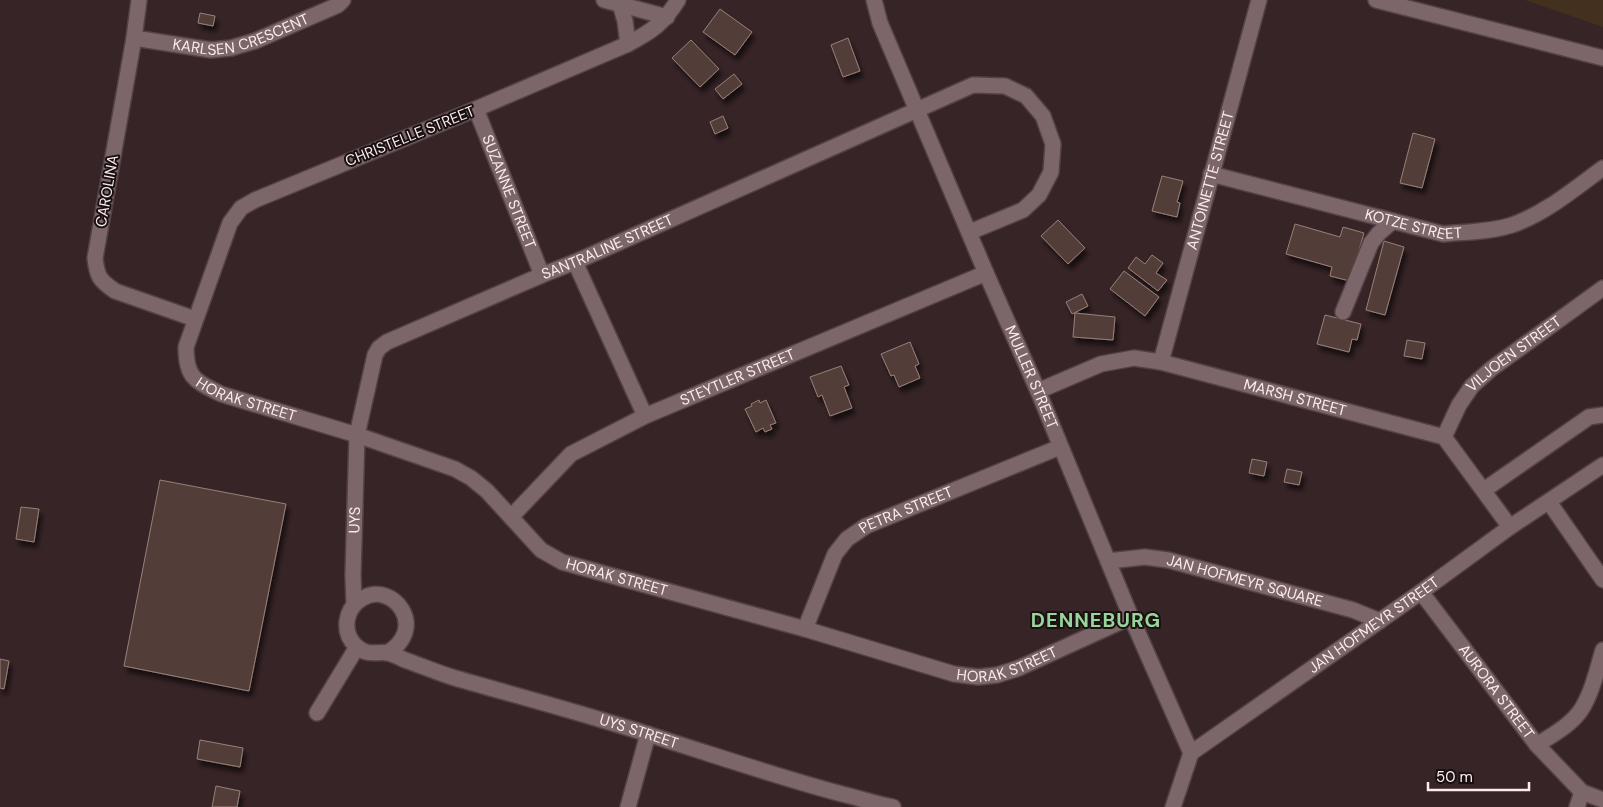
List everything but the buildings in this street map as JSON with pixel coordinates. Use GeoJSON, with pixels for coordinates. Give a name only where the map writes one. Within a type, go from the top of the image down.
{"type":"FeatureCollection","features":[{"type":"Feature","properties":{"kind":"street","name":"CAROLINA"},"geometry":{"type":"LineString","coordinates":[[139,0],[95,258],[97,275],[115,291],[195,319]]}},
{"type":"Feature","properties":{"kind":"street","name":"KARLSEN CRESCENT"},"geometry":{"type":"LineString","coordinates":[[134,38],[211,50],[231,48],[271,34],[338,5],[343,0]]}},
{"type":"Feature","properties":{"kind":"street"},"geometry":{"type":"LineString","coordinates":[[604,0],[667,17]]}},
{"type":"Feature","properties":{"kind":"street","name":"CHRISTELLE STREET"},"geometry":{"type":"LineString","coordinates":[[195,319],[230,223],[241,208],[255,200],[628,44],[650,32],[667,17],[678,0]]}},
{"type":"Feature","properties":{"kind":"street","name":"MULLER STREET"},"geometry":{"type":"LineString","coordinates":[[874,0],[880,23],[1038,390],[1130,617],[1190,753]]}},
{"type":"Feature","properties":{"kind":"street","name":"ANTOINETTE STREET"},"geometry":{"type":"LineString","coordinates":[[1161,362],[1258,0]]}},
{"type":"Feature","properties":{"kind":"street"},"geometry":{"type":"LineString","coordinates":[[1376,0],[1603,58]]}},
{"type":"Feature","properties":{"kind":"street"},"geometry":{"type":"LineString","coordinates":[[620,4],[625,21],[628,44]]}},
{"type":"Feature","properties":{"kind":"street"},"geometry":{"type":"LineString","coordinates":[[917,109],[973,85],[1005,86],[1026,96],[1043,116],[1053,144],[1051,172],[1039,195],[1023,210],[970,232]]}},
{"type":"Feature","properties":{"kind":"street","name":"SUZANNE STREET"},"geometry":{"type":"LineString","coordinates":[[476,109],[542,275]]}},
{"type":"Feature","properties":{"kind":"street","name":"SANTRALINE STREET"},"geometry":{"type":"LineString","coordinates":[[357,435],[375,355],[379,348],[387,342],[575,262],[917,109]]}},
{"type":"Feature","properties":{"kind":"street","name":"KOTZE STREET"},"geometry":{"type":"LineString","coordinates":[[1211,174],[1443,234],[1483,231],[1512,225],[1544,210],[1603,168]]}},
{"type":"Feature","properties":{"kind":"street"},"geometry":{"type":"LineString","coordinates":[[1343,312],[1371,243],[1393,220]]}},
{"type":"Feature","properties":{"kind":"street"},"geometry":{"type":"LineString","coordinates":[[575,262],[645,416]]}},
{"type":"Feature","properties":{"kind":"street","name":"STEYTLER STREET"},"geometry":{"type":"LineString","coordinates":[[512,516],[571,454],[645,416],[986,273]]}},
{"type":"Feature","properties":{"kind":"street","name":"VILJOEN STREET"},"geometry":{"type":"LineString","coordinates":[[1444,437],[1459,405],[1472,386],[1491,369],[1603,288]]}},
{"type":"Feature","properties":{"kind":"street","name":"HORAK STREET"},"geometry":{"type":"LineString","coordinates":[[195,319],[186,347],[186,363],[192,376],[200,384],[221,394],[357,435],[455,469],[488,491],[542,550],[562,562],[805,629],[954,674],[978,677],[997,675],[1019,668],[1130,617]]}},
{"type":"Feature","properties":{"kind":"street","name":"MARSH STREET"},"geometry":{"type":"LineString","coordinates":[[1038,390],[1101,364],[1134,358],[1161,362],[1444,437]]}},
{"type":"Feature","properties":{"kind":"street"},"geometry":{"type":"LineString","coordinates":[[1484,490],[1589,417],[1603,415]]}},
{"type":"Feature","properties":{"kind":"street","name":"UYS"},"geometry":{"type":"LineString","coordinates":[[354,605],[353,575],[357,435]]}},
{"type":"Feature","properties":{"kind":"street"},"geometry":{"type":"LineString","coordinates":[[1444,437],[1510,527]]}},
{"type":"Feature","properties":{"kind":"street","name":"PETRA STREET"},"geometry":{"type":"LineString","coordinates":[[805,629],[835,554],[847,539],[866,526],[1060,446]]}},
{"type":"Feature","properties":{"kind":"street","name":"JAN HOFMEYR STREET"},"geometry":{"type":"LineString","coordinates":[[1190,753],[1380,621],[1510,527],[1550,502],[1603,464]]}},
{"type":"Feature","properties":{"kind":"street"},"geometry":{"type":"LineString","coordinates":[[1550,502],[1603,580]]}},
{"type":"Feature","properties":{"kind":"street","name":"JAN HOFMEYR SQUARE"},"geometry":{"type":"LineString","coordinates":[[1108,561],[1145,557],[1168,560],[1353,610],[1380,621]]}},
{"type":"Feature","properties":{"kind":"street","name":"AURORA STREET"},"geometry":{"type":"LineString","coordinates":[[1421,592],[1537,745],[1582,792],[1603,800]]}},
{"type":"Feature","properties":{"kind":"street"},"geometry":{"type":"LineString","coordinates":[[375,594],[387,596],[397,603],[404,613],[407,625],[404,636],[397,646],[387,653],[371,654],[357,647],[350,638],[346,627],[348,615],[354,605],[363,598],[375,594]]}},
{"type":"Feature","properties":{"kind":"street"},"geometry":{"type":"LineString","coordinates":[[317,713],[357,647]]}},
{"type":"Feature","properties":{"kind":"street"},"geometry":{"type":"LineString","coordinates":[[1537,745],[1567,725],[1580,711],[1588,696],[1603,650]]}},
{"type":"Feature","properties":{"kind":"street","name":"UYS STREET"},"geometry":{"type":"LineString","coordinates":[[387,653],[446,675],[648,734],[804,784],[893,807]]}},
{"type":"Feature","properties":{"kind":"street"},"geometry":{"type":"LineString","coordinates":[[628,807],[648,734]]}},
{"type":"Feature","properties":{"kind":"street"},"geometry":{"type":"LineString","coordinates":[[1173,807],[1190,753]]}},
{"type":"Feature","properties":{"kind":"street"},"geometry":{"type":"LineString","coordinates":[[1577,807],[1582,792]]}},
{"type":"Feature","properties":{"kind":"shaded area"},"geometry":{"type":"Polygon","coordinates":[[[1525,0],[1603,0],[1603,27],[1525,0]]]}},
{"type":"Feature","properties":{"kind":"district","name":"DENNEBURG"},"geometry":{"type":"Point","coordinates":[1096,620]}}]}
